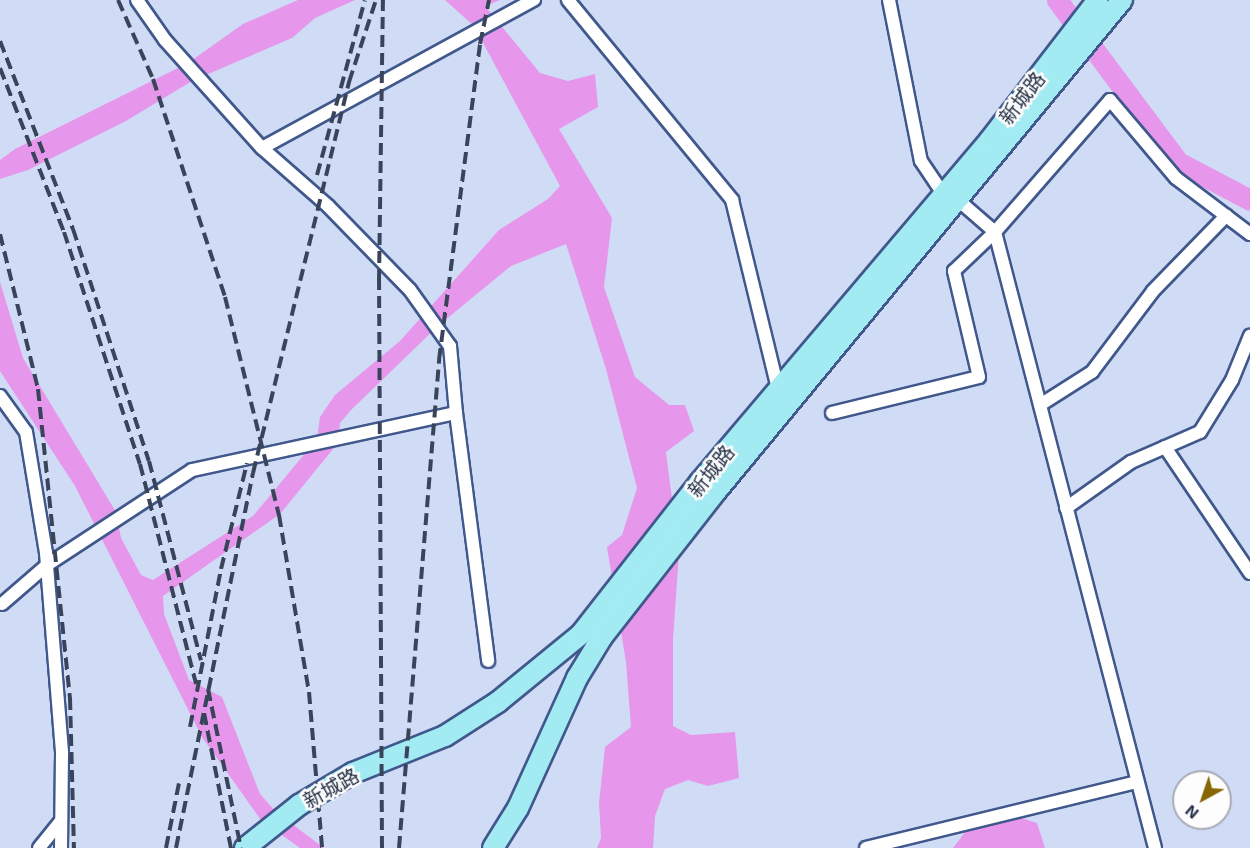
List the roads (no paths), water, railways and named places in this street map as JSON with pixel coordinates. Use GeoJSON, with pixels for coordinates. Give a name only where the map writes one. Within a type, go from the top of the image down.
{"type":"FeatureCollection","features":[{"type":"Feature","properties":{"kind":"main road","name":"新城路"},"geometry":{"type":"LineString","coordinates":[[493,848],[518,808],[577,678],[615,621],[951,197],[1111,3]]}},
{"type":"Feature","properties":{"kind":"main road","name":"新城路"},"geometry":{"type":"LineString","coordinates":[[245,848],[299,805],[353,773],[445,736],[498,702],[550,663],[613,596],[778,389],[951,197]]}},
{"type":"Feature","properties":{"kind":"street"},"geometry":{"type":"LineString","coordinates":[[137,0],[165,40],[262,148],[328,206],[410,290],[450,346],[456,413],[488,661]]}},
{"type":"Feature","properties":{"kind":"street"},"geometry":{"type":"LineString","coordinates":[[262,148],[534,0]]}},
{"type":"Feature","properties":{"kind":"street"},"geometry":{"type":"LineString","coordinates":[[568,0],[732,200],[778,389]]}},
{"type":"Feature","properties":{"kind":"street"},"geometry":{"type":"LineString","coordinates":[[889,0],[921,161],[951,197],[995,232],[1155,848]]}},
{"type":"Feature","properties":{"kind":"street"},"geometry":{"type":"LineString","coordinates":[[832,413],[979,377],[954,271],[995,232],[1110,100],[1176,178],[1250,234]]}},
{"type":"Feature","properties":{"kind":"street"},"geometry":{"type":"LineString","coordinates":[[1040,405],[1092,372],[1153,291],[1226,216]]}},
{"type":"Feature","properties":{"kind":"street"},"geometry":{"type":"LineString","coordinates":[[1066,508],[1131,462],[1200,432],[1232,381],[1250,336]]}},
{"type":"Feature","properties":{"kind":"street"},"geometry":{"type":"LineString","coordinates":[[0,396],[26,432],[47,565],[62,753],[61,848]]}},
{"type":"Feature","properties":{"kind":"street"},"geometry":{"type":"LineString","coordinates":[[2,604],[47,565],[192,470],[456,413]]}},
{"type":"Feature","properties":{"kind":"street"},"geometry":{"type":"LineString","coordinates":[[1165,447],[1250,573]]}},
{"type":"Feature","properties":{"kind":"street"},"geometry":{"type":"LineString","coordinates":[[866,848],[1137,782]]}},
{"type":"Feature","properties":{"kind":"street"},"geometry":{"type":"LineString","coordinates":[[39,848],[61,820]]}},
{"type":"Feature","properties":{"kind":"waterway"},"geometry":{"type":"LineString","coordinates":[[1057,0],[1178,162],[1250,200]]}},
{"type":"Feature","properties":{"kind":"railway"},"geometry":{"type":"LineString","coordinates":[[118,0],[153,79],[225,297],[279,515],[309,692],[322,848]]}},
{"type":"Feature","properties":{"kind":"railway"},"geometry":{"type":"LineString","coordinates":[[317,175],[365,0]]}},
{"type":"Feature","properties":{"kind":"railway"},"geometry":{"type":"LineString","coordinates":[[176,848],[253,473],[349,82],[376,0]]}},
{"type":"Feature","properties":{"kind":"railway"},"geometry":{"type":"LineString","coordinates":[[382,848],[379,281],[383,0]]}},
{"type":"Feature","properties":{"kind":"railway"},"geometry":{"type":"LineString","coordinates":[[399,848],[439,360],[480,44],[489,0]]}},
{"type":"Feature","properties":{"kind":"railway"},"geometry":{"type":"LineString","coordinates":[[0,41],[73,229],[149,461],[201,660]]}},
{"type":"Feature","properties":{"kind":"railway"},"geometry":{"type":"LineString","coordinates":[[0,68],[64,232],[140,464],[196,684]]}},
{"type":"Feature","properties":{"kind":"railway"},"geometry":{"type":"LineString","coordinates":[[0,234],[38,389],[70,698],[74,848]]}},
{"type":"Feature","properties":{"kind":"railway"},"geometry":{"type":"LineString","coordinates":[[190,727],[221,569],[247,463]]}},
{"type":"Feature","properties":{"kind":"railway"},"geometry":{"type":"LineString","coordinates":[[208,689],[241,848]]}},
{"type":"Feature","properties":{"kind":"railway"},"geometry":{"type":"LineString","coordinates":[[204,713],[231,848]]}},
{"type":"Feature","properties":{"kind":"railway"},"geometry":{"type":"LineString","coordinates":[[166,848],[179,783]]}}]}
